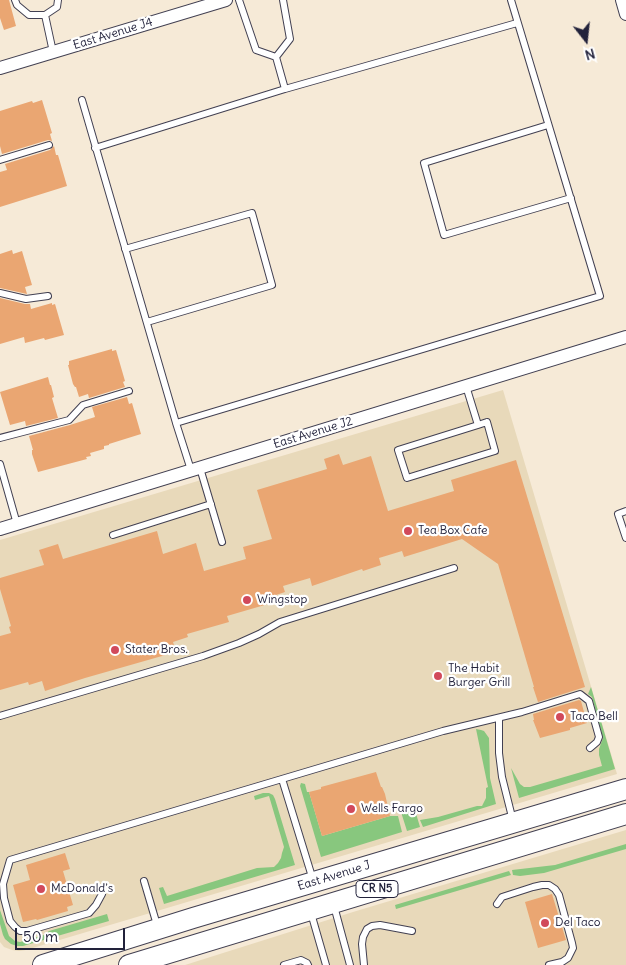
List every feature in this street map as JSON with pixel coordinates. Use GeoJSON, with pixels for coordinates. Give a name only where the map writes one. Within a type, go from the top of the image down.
{"type":"FeatureCollection","features":[{"type":"Feature","properties":{"kind":"main road","name":"East Avenue J"},"geometry":{"type":"LineString","coordinates":[[43,965],[626,789]]}},
{"type":"Feature","properties":{"kind":"main road","name":"East Avenue J"},"geometry":{"type":"LineString","coordinates":[[129,965],[626,814]]}},
{"type":"Feature","properties":{"kind":"main road"},"geometry":{"type":"LineString","coordinates":[[331,903],[333,895],[357,883],[480,844],[497,835],[514,822]]}},
{"type":"Feature","properties":{"kind":"main road"},"geometry":{"type":"LineString","coordinates":[[178,951],[212,930],[291,904],[311,890],[313,882]]}},
{"type":"Feature","properties":{"kind":"street","name":"East Avenue J4"},"geometry":{"type":"LineString","coordinates":[[0,68],[226,0]]}},
{"type":"Feature","properties":{"kind":"street"},"geometry":{"type":"LineString","coordinates":[[622,0],[626,14]]}},
{"type":"Feature","properties":{"kind":"street","name":"East Avenue J2"},"geometry":{"type":"LineString","coordinates":[[0,529],[626,337]]}},
{"type":"Feature","properties":{"kind":"lane"},"geometry":{"type":"LineString","coordinates":[[15,0],[17,5],[29,15],[45,15],[57,7],[58,0]]}},
{"type":"Feature","properties":{"kind":"lane"},"geometry":{"type":"LineString","coordinates":[[239,0],[256,50],[276,57]]}},
{"type":"Feature","properties":{"kind":"lane"},"geometry":{"type":"LineString","coordinates":[[276,57],[290,39],[283,0]]}},
{"type":"Feature","properties":{"kind":"lane"},"geometry":{"type":"LineString","coordinates":[[176,423],[600,296],[511,0]]}},
{"type":"Feature","properties":{"kind":"lane"},"geometry":{"type":"LineString","coordinates":[[45,15],[53,52]]}},
{"type":"Feature","properties":{"kind":"lane"},"geometry":{"type":"LineString","coordinates":[[95,148],[285,89],[517,22]]}},
{"type":"Feature","properties":{"kind":"lane"},"geometry":{"type":"LineString","coordinates":[[276,57],[285,89]]}},
{"type":"Feature","properties":{"kind":"lane"},"geometry":{"type":"LineString","coordinates":[[82,100],[176,423],[211,504],[222,542]]}},
{"type":"Feature","properties":{"kind":"lane"},"geometry":{"type":"LineString","coordinates":[[548,125],[424,163],[444,235],[571,198]]}},
{"type":"Feature","properties":{"kind":"lane"},"geometry":{"type":"LineString","coordinates":[[0,160],[49,145]]}},
{"type":"Feature","properties":{"kind":"lane"},"geometry":{"type":"LineString","coordinates":[[125,249],[252,213],[272,285],[147,322]]}},
{"type":"Feature","properties":{"kind":"lane"},"geometry":{"type":"LineString","coordinates":[[0,293],[26,299],[48,296]]}},
{"type":"Feature","properties":{"kind":"lane"},"geometry":{"type":"LineString","coordinates":[[466,386],[478,425]]}},
{"type":"Feature","properties":{"kind":"lane"},"geometry":{"type":"LineString","coordinates":[[0,438],[69,420],[84,405],[129,391]]}},
{"type":"Feature","properties":{"kind":"lane"},"geometry":{"type":"LineString","coordinates":[[487,422],[495,451],[407,478],[398,450],[478,425],[487,422]]}},
{"type":"Feature","properties":{"kind":"lane"},"geometry":{"type":"LineString","coordinates":[[0,464],[17,524]]}},
{"type":"Feature","properties":{"kind":"lane"},"geometry":{"type":"LineString","coordinates":[[113,534],[211,504]]}},
{"type":"Feature","properties":{"kind":"lane"},"geometry":{"type":"LineString","coordinates":[[626,512],[618,514],[626,538]]}},
{"type":"Feature","properties":{"kind":"lane"},"geometry":{"type":"LineString","coordinates":[[0,716],[203,656],[239,644],[280,622],[454,568]]}},
{"type":"Feature","properties":{"kind":"lane"},"geometry":{"type":"LineString","coordinates":[[102,894],[96,905],[89,912],[81,916],[27,931],[20,931],[14,928],[10,921],[4,898],[3,884],[10,860],[443,731],[522,712],[580,694],[589,701],[599,737],[597,742],[590,748]]}},
{"type":"Feature","properties":{"kind":"lane"},"geometry":{"type":"LineString","coordinates":[[499,718],[499,753],[502,777],[514,822]]}},
{"type":"Feature","properties":{"kind":"lane"},"geometry":{"type":"LineString","coordinates":[[282,778],[313,882]]}},
{"type":"Feature","properties":{"kind":"lane"},"geometry":{"type":"LineString","coordinates":[[144,881],[158,929]]}},
{"type":"Feature","properties":{"kind":"lane"},"geometry":{"type":"LineString","coordinates":[[497,904],[502,897],[542,885],[549,885],[555,889],[559,895],[573,948],[568,958],[562,962],[549,965]]}},
{"type":"Feature","properties":{"kind":"lane"},"geometry":{"type":"LineString","coordinates":[[331,903],[350,965]]}},
{"type":"Feature","properties":{"kind":"lane"},"geometry":{"type":"LineString","coordinates":[[310,910],[326,965]]}},
{"type":"Feature","properties":{"kind":"lane"},"geometry":{"type":"LineString","coordinates":[[364,965],[362,944],[367,929],[380,925],[412,931]]}},
{"type":"Feature","properties":{"kind":"lane"},"geometry":{"type":"LineString","coordinates":[[284,965],[301,960],[308,965]]}},
{"type":"Feature","properties":{"kind":"shaded area"},"geometry":{"type":"Polygon","coordinates":[[[503,390],[617,774],[26,950],[19,951],[4,947],[0,942],[0,540],[503,390]]]}},
{"type":"Feature","properties":{"kind":"shaded area"},"geometry":{"type":"Polygon","coordinates":[[[626,830],[626,965],[185,965],[353,912],[626,830]]]}},
{"type":"Feature","properties":{"kind":"green space"},"geometry":{"type":"Polygon","coordinates":[[[591,687],[615,769],[519,798],[511,768],[520,784],[524,787],[530,787],[602,766],[599,749],[603,738],[592,697],[588,694],[591,687]]]}},
{"type":"Feature","properties":{"kind":"green space"},"geometry":{"type":"Polygon","coordinates":[[[476,729],[484,731],[489,738],[490,778],[496,804],[423,827],[420,820],[482,806],[486,798],[486,788],[488,787],[476,729]]]}},
{"type":"Feature","properties":{"kind":"green space"},"geometry":{"type":"Polygon","coordinates":[[[301,783],[305,784],[307,792],[309,792],[322,836],[390,816],[398,816],[402,832],[321,857],[300,786],[301,783]]]}},
{"type":"Feature","properties":{"kind":"green space"},"geometry":{"type":"Polygon","coordinates":[[[263,793],[273,795],[275,799],[295,865],[164,904],[159,888],[163,887],[167,896],[257,868],[274,867],[278,863],[284,847],[269,796],[255,800],[254,796],[263,793]]]}},
{"type":"Feature","properties":{"kind":"green space"},"geometry":{"type":"Polygon","coordinates":[[[413,808],[420,827],[407,831],[401,812],[413,808]]]}},
{"type":"Feature","properties":{"kind":"green space"},"geometry":{"type":"Polygon","coordinates":[[[626,844],[626,849],[544,873],[513,875],[512,870],[555,865],[626,844]]]}},
{"type":"Feature","properties":{"kind":"green space"},"geometry":{"type":"Polygon","coordinates":[[[509,871],[511,875],[396,909],[395,905],[509,871]]]}},
{"type":"Feature","properties":{"kind":"green space"},"geometry":{"type":"Polygon","coordinates":[[[0,910],[9,936],[15,941],[20,942],[44,935],[49,931],[107,914],[109,921],[23,946],[17,946],[11,944],[3,935],[0,924],[0,910]]]}},
{"type":"Feature","properties":{"kind":"building"},"geometry":{"type":"Polygon","coordinates":[[[0,0],[9,0],[16,26],[4,30],[0,18],[0,0]]]}},
{"type":"Feature","properties":{"kind":"building"},"geometry":{"type":"Polygon","coordinates":[[[42,100],[52,133],[50,134],[52,141],[48,140],[2,154],[0,146],[0,111],[32,101],[33,103],[42,100]]]}},
{"type":"Feature","properties":{"kind":"building"},"geometry":{"type":"Polygon","coordinates":[[[54,146],[67,186],[0,207],[0,172],[7,170],[5,164],[50,150],[54,146]]]}},
{"type":"Feature","properties":{"kind":"building"},"geometry":{"type":"Polygon","coordinates":[[[12,250],[13,254],[22,251],[32,285],[25,287],[27,294],[0,288],[0,254],[12,250]]]}},
{"type":"Feature","properties":{"kind":"building"},"geometry":{"type":"Polygon","coordinates":[[[0,298],[30,304],[31,309],[52,303],[52,305],[55,304],[64,335],[25,343],[24,337],[0,344],[0,298]]]}},
{"type":"Feature","properties":{"kind":"building"},"geometry":{"type":"Polygon","coordinates":[[[112,349],[112,351],[116,350],[125,387],[89,398],[88,394],[79,397],[73,384],[68,365],[69,361],[112,349]]]}},
{"type":"Feature","properties":{"kind":"building"},"geometry":{"type":"Polygon","coordinates":[[[48,377],[58,418],[26,426],[25,421],[10,425],[0,392],[48,377]]]}},
{"type":"Feature","properties":{"kind":"building"},"geometry":{"type":"Polygon","coordinates":[[[127,397],[129,404],[132,403],[141,434],[104,446],[104,449],[90,453],[91,456],[86,457],[87,459],[38,472],[29,436],[95,417],[92,407],[127,397]]]}},
{"type":"Feature","properties":{"kind":"building"},"geometry":{"type":"Polygon","coordinates":[[[339,454],[343,465],[371,456],[388,511],[454,491],[451,480],[516,460],[585,687],[538,702],[498,564],[462,539],[404,557],[402,551],[379,558],[381,565],[363,571],[362,569],[312,586],[310,578],[283,586],[285,592],[273,596],[275,602],[227,616],[229,622],[187,634],[188,637],[173,642],[176,652],[45,691],[42,681],[29,685],[28,682],[0,690],[0,636],[11,633],[9,627],[11,626],[0,589],[0,578],[44,565],[39,550],[58,544],[63,559],[157,531],[163,554],[196,543],[204,571],[246,559],[243,547],[272,539],[257,490],[327,469],[324,459],[339,454]]]}},
{"type":"Feature","properties":{"kind":"building","name":"Taco Bell"},"geometry":{"type":"Polygon","coordinates":[[[581,701],[587,723],[540,738],[533,720],[533,714],[581,701]]]}},
{"type":"Feature","properties":{"kind":"building","name":"Wells Fargo"},"geometry":{"type":"Polygon","coordinates":[[[376,772],[385,794],[390,816],[322,836],[309,792],[376,772]]]}},
{"type":"Feature","properties":{"kind":"building","name":"McDonald's"},"geometry":{"type":"Polygon","coordinates":[[[65,853],[70,869],[63,871],[73,905],[67,907],[68,911],[23,922],[13,885],[30,880],[26,865],[65,853]]]}},
{"type":"Feature","properties":{"kind":"building","name":"Del Taco"},"geometry":{"type":"Polygon","coordinates":[[[552,894],[566,940],[538,948],[525,902],[552,894]]]}},
{"type":"Feature","properties":{"kind":"place","name":"Tea Box Cafe"},"geometry":{"type":"Point","coordinates":[408,531]}},
{"type":"Feature","properties":{"kind":"place","name":"Wingstop"},"geometry":{"type":"Point","coordinates":[247,600]}},
{"type":"Feature","properties":{"kind":"place","name":"Stater Bros."},"geometry":{"type":"Point","coordinates":[115,650]}},
{"type":"Feature","properties":{"kind":"place","name":"The Habit Burger Grill"},"geometry":{"type":"Point","coordinates":[438,676]}},
{"type":"Feature","properties":{"kind":"place","name":"Taco Bell"},"geometry":{"type":"Point","coordinates":[560,717]}},
{"type":"Feature","properties":{"kind":"place","name":"Wells Fargo"},"geometry":{"type":"Point","coordinates":[351,809]}},
{"type":"Feature","properties":{"kind":"place","name":"McDonald's"},"geometry":{"type":"Point","coordinates":[41,889]}},
{"type":"Feature","properties":{"kind":"place","name":"Del Taco"},"geometry":{"type":"Point","coordinates":[545,923]}}]}
